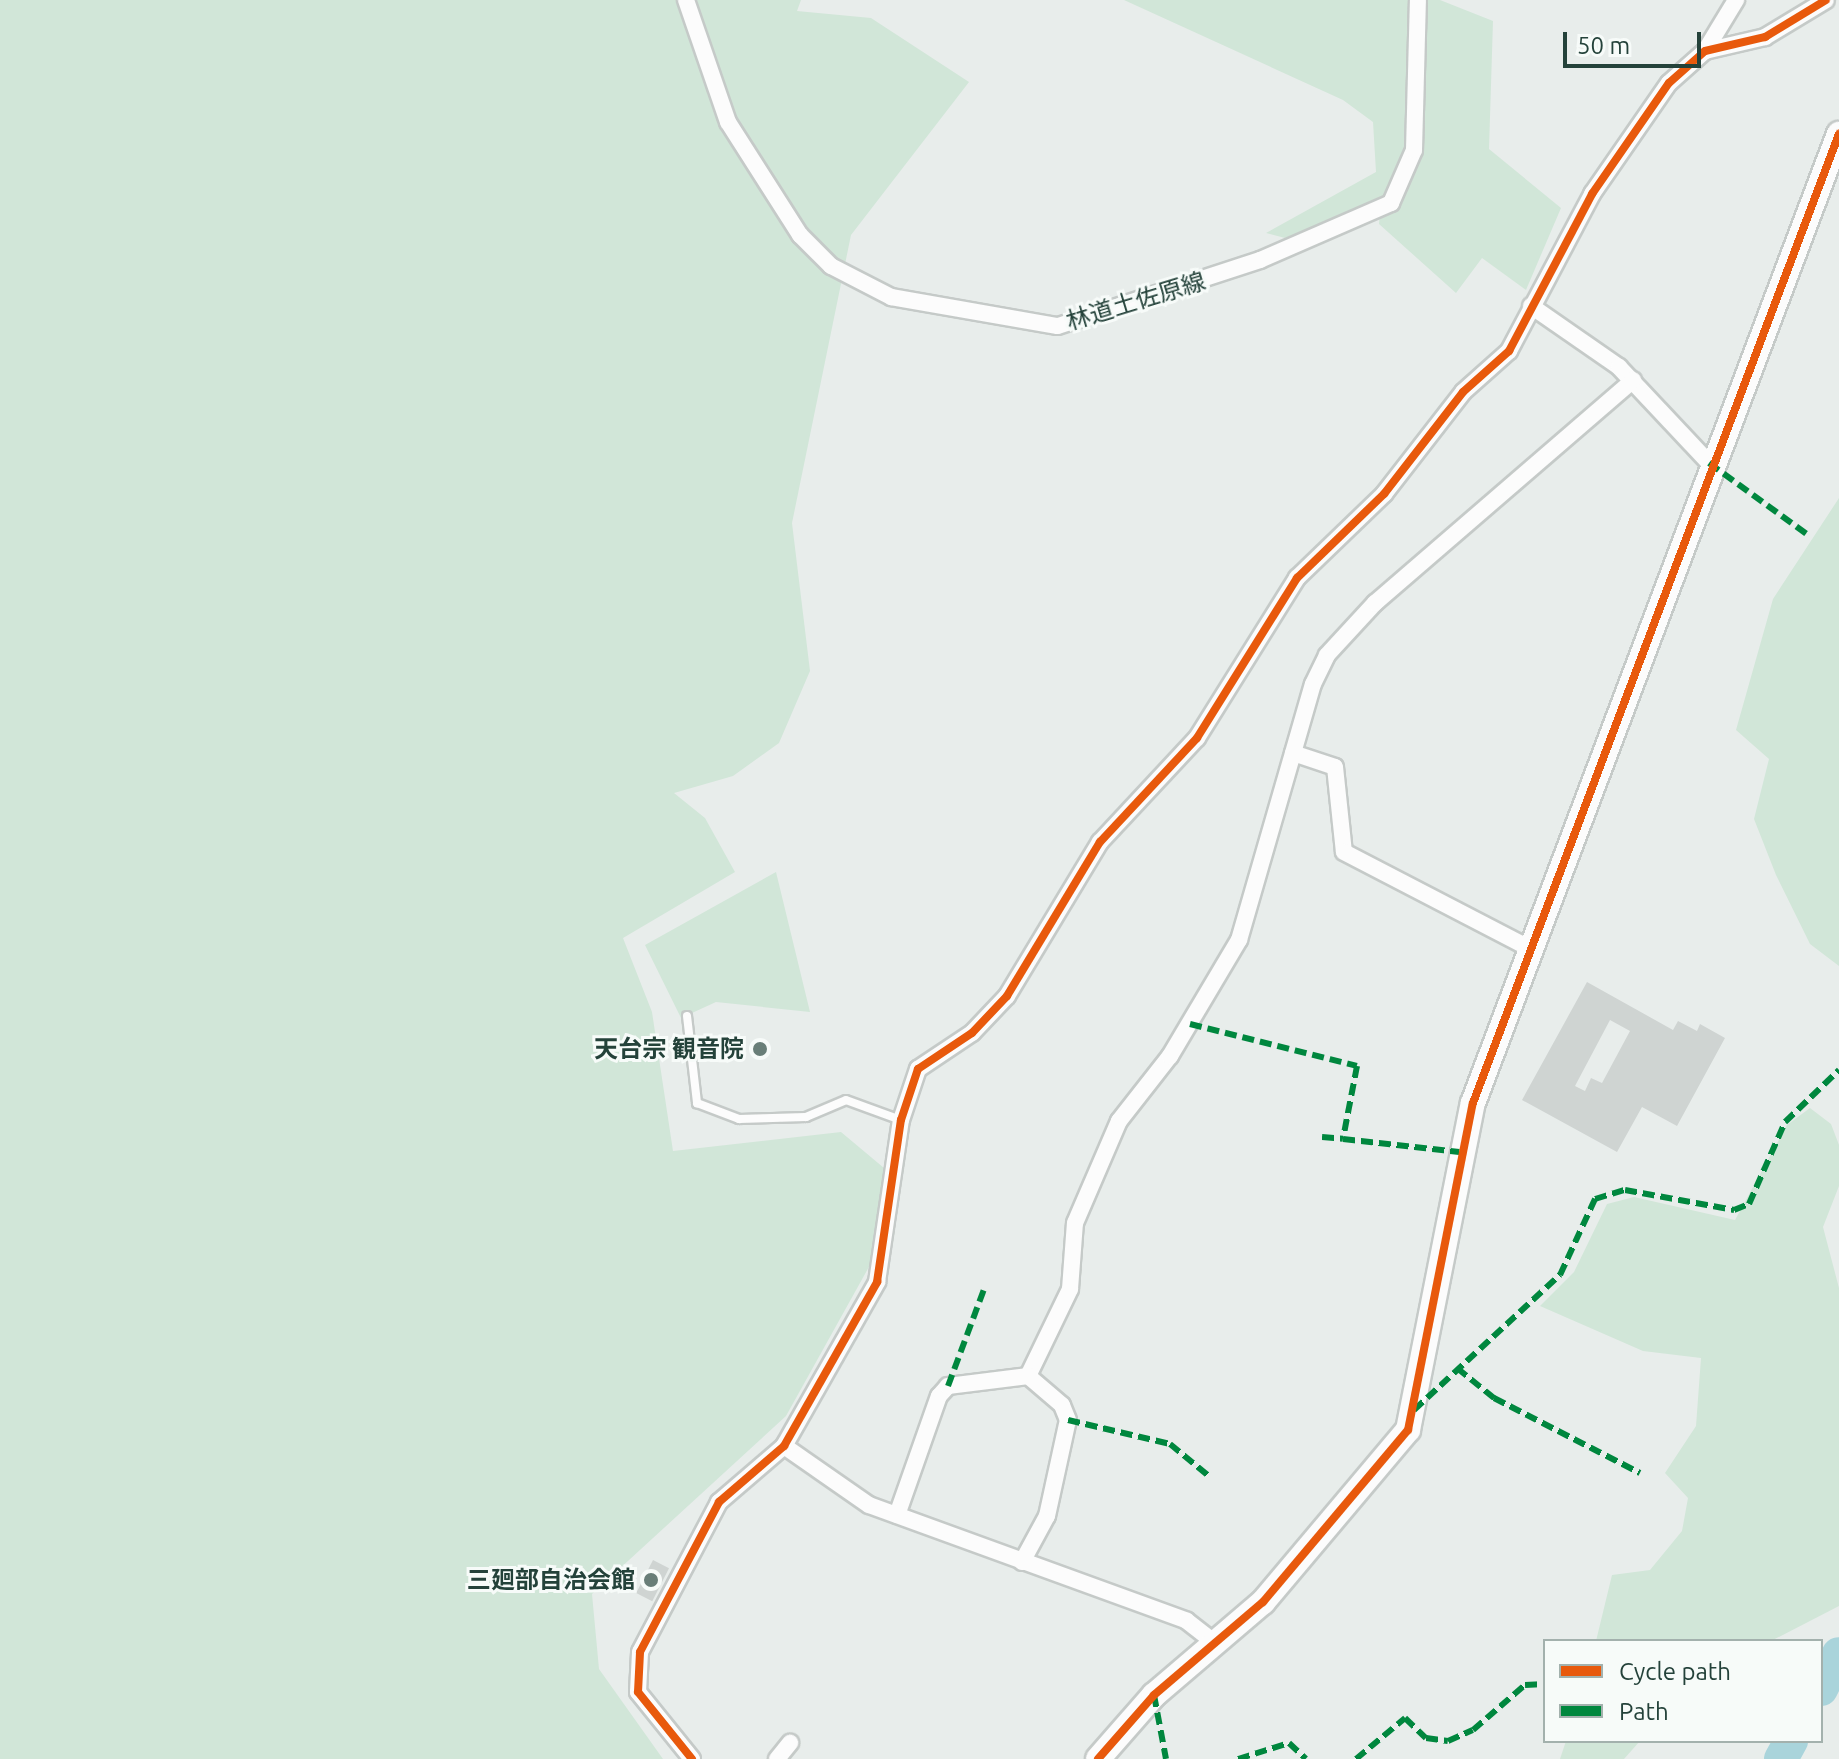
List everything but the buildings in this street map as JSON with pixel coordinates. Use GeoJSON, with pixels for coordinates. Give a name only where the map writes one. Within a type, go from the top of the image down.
{"type":"FeatureCollection","features":[{"type":"Feature","properties":{"kind":"street","name":"林道土佐原線"},"geometry":{"type":"LineString","coordinates":[[686,0],[728,122],[800,235],[831,266],[891,297],[1058,326],[1260,260],[1391,203],[1414,150],[1418,0]]}},
{"type":"Feature","properties":{"kind":"street"},"geometry":{"type":"LineString","coordinates":[[692,1759],[638,1692],[636,1665],[719,1502],[784,1446],[877,1282],[901,1120],[918,1069],[972,1033],[1007,996],[1100,842],[1197,738],[1297,578],[1384,494],[1463,392],[1509,351],[1592,194],[1669,83],[1705,51],[1736,0]]}},
{"type":"Feature","properties":{"kind":"street"},"geometry":{"type":"LineString","coordinates":[[1705,51],[1765,37],[1826,0]]}},
{"type":"Feature","properties":{"kind":"street"},"geometry":{"type":"LineString","coordinates":[[1098,1759],[1122,1726],[1263,1602],[1408,1430],[1459,1152],[1709,463],[1839,134]]}},
{"type":"Feature","properties":{"kind":"street"},"geometry":{"type":"LineString","coordinates":[[1531,306],[1633,380],[1709,463]]}},
{"type":"Feature","properties":{"kind":"street"},"geometry":{"type":"LineString","coordinates":[[1028,1376],[1070,1289],[1075,1223],[1119,1121],[1170,1056],[1239,940],[1313,684],[1347,628],[1633,380]]}},
{"type":"Feature","properties":{"kind":"street"},"geometry":{"type":"LineString","coordinates":[[1293,753],[1335,767],[1344,852],[1531,949]]}},
{"type":"Feature","properties":{"kind":"street"},"geometry":{"type":"LineString","coordinates":[[897,1515],[939,1396],[948,1386],[1028,1376],[1062,1405],[1068,1420],[1047,1516],[1022,1562]]}},
{"type":"Feature","properties":{"kind":"street"},"geometry":{"type":"LineString","coordinates":[[784,1446],[869,1505],[1187,1621],[1215,1643]]}},
{"type":"Feature","properties":{"kind":"street"},"geometry":{"type":"LineString","coordinates":[[777,1759],[790,1743]]}},
{"type":"Feature","properties":{"kind":"lane"},"geometry":{"type":"LineString","coordinates":[[687,1016],[697,1103],[739,1119],[806,1117],[846,1100],[901,1120]]}},
{"type":"Feature","properties":{"kind":"green space"},"geometry":{"type":"Polygon","coordinates":[[[0,0],[801,0],[797,11],[871,18],[969,82],[851,235],[792,523],[810,671],[779,743],[733,776],[674,793],[705,818],[735,872],[623,938],[652,1012],[673,1151],[841,1132],[884,1168],[875,1256],[786,1416],[592,1594],[599,1669],[663,1759],[0,1759],[0,0]]]}},
{"type":"Feature","properties":{"kind":"green space"},"geometry":{"type":"Polygon","coordinates":[[[1124,0],[1440,0],[1493,21],[1489,149],[1561,208],[1526,290],[1482,258],[1456,293],[1379,224],[1381,203],[1285,238],[1266,233],[1376,172],[1373,122],[1343,100],[1124,0]]]}},
{"type":"Feature","properties":{"kind":"green space"},"geometry":{"type":"Polygon","coordinates":[[[1839,498],[1839,966],[1810,944],[1776,875],[1754,819],[1769,759],[1736,730],[1773,599],[1839,498]]]}},
{"type":"Feature","properties":{"kind":"green space"},"geometry":{"type":"Polygon","coordinates":[[[776,872],[810,1012],[716,1002],[681,1018],[645,945],[776,872]]]}},
{"type":"Feature","properties":{"kind":"green space"},"geometry":{"type":"Polygon","coordinates":[[[1810,1108],[1831,1124],[1839,1145],[1839,1186],[1823,1227],[1839,1288],[1839,1606],[1775,1639],[1596,1639],[1612,1575],[1650,1570],[1682,1531],[1688,1498],[1665,1473],[1696,1426],[1701,1358],[1643,1351],[1540,1306],[1574,1272],[1607,1204],[1634,1197],[1735,1220],[1787,1125],[1810,1108]]]}},
{"type":"Feature","properties":{"kind":"green space"},"geometry":{"type":"Polygon","coordinates":[[[1565,1743],[1638,1743],[1624,1759],[1560,1759],[1565,1743]]]}},
{"type":"Feature","properties":{"kind":"waterway"},"geometry":{"type":"LineString","coordinates":[[1823,1685],[1839,1654]]}},
{"type":"Feature","properties":{"kind":"waterway"},"geometry":{"type":"LineString","coordinates":[[1781,1759],[1790,1743]]}},
{"type":"Feature","properties":{"kind":"marked path"},"geometry":{"type":"LineString","coordinates":[[1709,463],[1808,535]]}},
{"type":"Feature","properties":{"kind":"marked path"},"geometry":{"type":"LineString","coordinates":[[1190,1024],[1357,1066],[1343,1139],[1459,1152]]}},
{"type":"Feature","properties":{"kind":"marked path"},"geometry":{"type":"LineString","coordinates":[[1414,1410],[1560,1275],[1595,1199],[1625,1190],[1734,1210],[1749,1204],[1785,1122],[1839,1070]]}},
{"type":"Feature","properties":{"kind":"marked path"},"geometry":{"type":"LineString","coordinates":[[1322,1137],[1343,1139]]}},
{"type":"Feature","properties":{"kind":"marked path"},"geometry":{"type":"LineString","coordinates":[[948,1386],[984,1289]]}},
{"type":"Feature","properties":{"kind":"marked path"},"geometry":{"type":"LineString","coordinates":[[1457,1368],[1494,1398],[1640,1473]]}},
{"type":"Feature","properties":{"kind":"marked path"},"geometry":{"type":"LineString","coordinates":[[1068,1420],[1170,1444],[1210,1477]]}},
{"type":"Feature","properties":{"kind":"marked path"},"geometry":{"type":"LineString","coordinates":[[1356,1759],[1405,1718],[1426,1738],[1448,1741],[1473,1730],[1525,1685],[1543,1684]]}},
{"type":"Feature","properties":{"kind":"marked path"},"geometry":{"type":"LineString","coordinates":[[1154,1695],[1166,1759]]}},
{"type":"Feature","properties":{"kind":"marked path"},"geometry":{"type":"LineString","coordinates":[[1238,1759],[1289,1743],[1306,1759]]}},
{"type":"Feature","properties":{"kind":"cycle path"},"geometry":{"type":"LineString","coordinates":[[692,1759],[638,1692],[640,1652],[719,1502],[784,1446],[877,1282],[901,1120],[918,1069],[972,1033],[1007,996],[1100,842],[1197,738],[1297,578],[1384,494],[1463,392],[1509,351],[1592,194],[1669,83],[1705,51],[1765,37],[1826,0]]}},
{"type":"Feature","properties":{"kind":"cycle path"},"geometry":{"type":"LineString","coordinates":[[1098,1759],[1154,1695],[1263,1602],[1408,1430],[1473,1103],[1839,134]]}},
{"type":"Feature","properties":{"kind":"place","name":"天台宗 観音院"},"geometry":{"type":"Point","coordinates":[760,1049]}},
{"type":"Feature","properties":{"kind":"place","name":"三廻部自治会館"},"geometry":{"type":"Point","coordinates":[651,1580]}}]}
